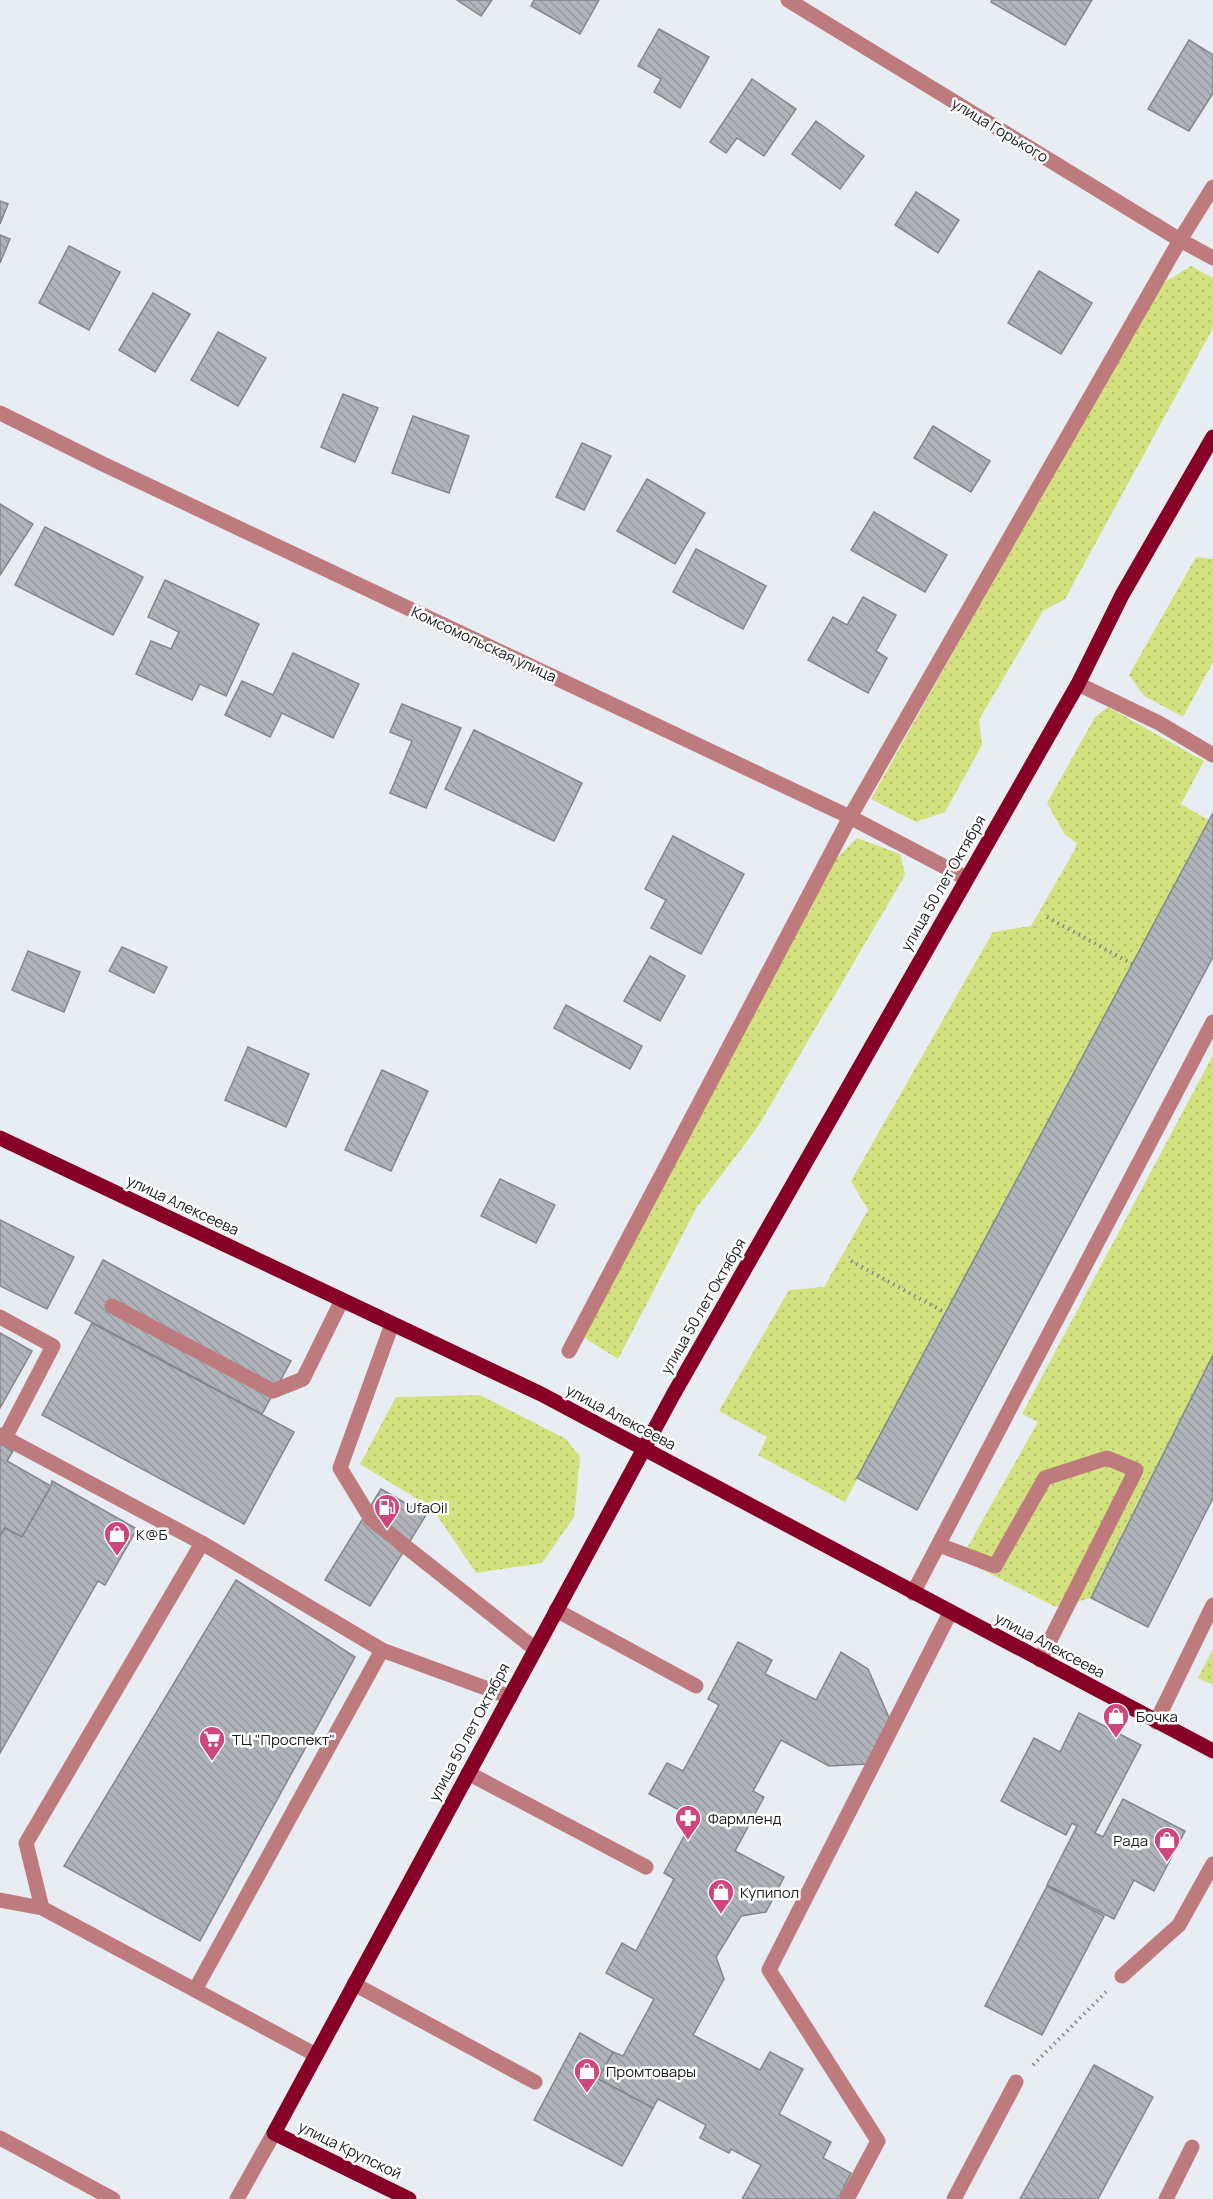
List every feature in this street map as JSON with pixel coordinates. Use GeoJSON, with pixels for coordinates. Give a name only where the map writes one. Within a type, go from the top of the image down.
{"type":"FeatureCollection","features":[{"type":"Feature","properties":{"kind":"main road","name":"улица 50 лет Октября"},"geometry":{"type":"LineString","coordinates":[[274,2133],[644,1450],[966,878],[1078,684],[1122,595],[1213,437]]}},
{"type":"Feature","properties":{"kind":"main road","name":"улица Алексеева"},"geometry":{"type":"LineString","coordinates":[[0,1138],[530,1389],[1213,1751]]}},
{"type":"Feature","properties":{"kind":"main road","name":"улица Крупской"},"geometry":{"type":"LineString","coordinates":[[274,2133],[409,2199]]}},
{"type":"Feature","properties":{"kind":"street","name":"улица Горького"},"geometry":{"type":"LineString","coordinates":[[788,0],[1213,258]]}},
{"type":"Feature","properties":{"kind":"street"},"geometry":{"type":"LineString","coordinates":[[569,1352],[850,817],[1180,240],[1213,187]]}},
{"type":"Feature","properties":{"kind":"street","name":"Комсомольская улица"},"geometry":{"type":"LineString","coordinates":[[0,413],[105,465],[850,817],[966,878]]}},
{"type":"Feature","properties":{"kind":"street"},"geometry":{"type":"LineString","coordinates":[[1078,684],[1158,723],[1213,755]]}},
{"type":"Feature","properties":{"kind":"street"},"geometry":{"type":"LineString","coordinates":[[913,1593],[1213,1022]]}},
{"type":"Feature","properties":{"kind":"street"},"geometry":{"type":"LineString","coordinates":[[112,1306],[273,1391],[303,1379],[342,1300]]}},
{"type":"Feature","properties":{"kind":"street"},"geometry":{"type":"LineString","coordinates":[[0,1317],[53,1346],[2,1436],[202,1543],[382,1650],[510,1696]]}},
{"type":"Feature","properties":{"kind":"street"},"geometry":{"type":"LineString","coordinates":[[392,1324],[340,1468],[371,1519],[535,1649]]}},
{"type":"Feature","properties":{"kind":"street"},"geometry":{"type":"LineString","coordinates":[[939,1545],[995,1566],[1045,1478],[1107,1458],[1136,1470],[1040,1660]]}},
{"type":"Feature","properties":{"kind":"street"},"geometry":{"type":"LineString","coordinates":[[42,1908],[26,1843],[202,1543]]}},
{"type":"Feature","properties":{"kind":"street"},"geometry":{"type":"LineString","coordinates":[[1156,1722],[1213,1605]]}},
{"type":"Feature","properties":{"kind":"street"},"geometry":{"type":"LineString","coordinates":[[556,1610],[696,1686]]}},
{"type":"Feature","properties":{"kind":"street"},"geometry":{"type":"LineString","coordinates":[[847,2199],[878,2141],[769,1971],[951,1612]]}},
{"type":"Feature","properties":{"kind":"street"},"geometry":{"type":"LineString","coordinates":[[195,1989],[382,1650]]}},
{"type":"Feature","properties":{"kind":"street"},"geometry":{"type":"LineString","coordinates":[[468,1773],[646,1867]]}},
{"type":"Feature","properties":{"kind":"street"},"geometry":{"type":"LineString","coordinates":[[1122,1976],[1179,1925],[1213,1864]]}},
{"type":"Feature","properties":{"kind":"street"},"geometry":{"type":"LineString","coordinates":[[0,1900],[42,1908],[316,2055]]}},
{"type":"Feature","properties":{"kind":"street"},"geometry":{"type":"LineString","coordinates":[[354,1984],[535,2082]]}},
{"type":"Feature","properties":{"kind":"street"},"geometry":{"type":"LineString","coordinates":[[954,2199],[1016,2082]]}},
{"type":"Feature","properties":{"kind":"street","name":"улица 50 лет Октября"},"geometry":{"type":"LineString","coordinates":[[237,2199],[274,2133]]}},
{"type":"Feature","properties":{"kind":"street"},"geometry":{"type":"LineString","coordinates":[[0,2138],[113,2199]]}},
{"type":"Feature","properties":{"kind":"street"},"geometry":{"type":"LineString","coordinates":[[1166,2199],[1192,2147]]}},
{"type":"Feature","properties":{"kind":"path"},"geometry":{"type":"LineString","coordinates":[[1047,917],[1132,964]]}},
{"type":"Feature","properties":{"kind":"path"},"geometry":{"type":"LineString","coordinates":[[851,1261],[945,1313]]}},
{"type":"Feature","properties":{"kind":"path"},"geometry":{"type":"LineString","coordinates":[[1016,2082],[1122,1976]]}},
{"type":"Feature","properties":{"kind":"green space"},"geometry":{"type":"Polygon","coordinates":[[[1191,266],[1213,278],[1213,328],[1065,599],[1043,611],[979,720],[982,745],[945,812],[916,822],[871,799],[1158,286],[1191,266]]]}},
{"type":"Feature","properties":{"kind":"green space"},"geometry":{"type":"Polygon","coordinates":[[[1196,557],[1213,559],[1213,662],[1183,717],[1144,696],[1129,675],[1196,557]]]}},
{"type":"Feature","properties":{"kind":"green space"},"geometry":{"type":"Polygon","coordinates":[[[1108,707],[1204,761],[1181,804],[1209,820],[845,1502],[758,1455],[767,1437],[719,1411],[789,1290],[824,1287],[868,1210],[851,1181],[993,932],[1031,926],[1074,851],[1077,843],[1065,835],[1047,803],[1095,717],[1108,707]]]}},
{"type":"Feature","properties":{"kind":"green space"},"geometry":{"type":"Polygon","coordinates":[[[857,838],[900,854],[905,875],[757,1128],[697,1207],[618,1359],[583,1337],[834,861],[857,838]]]}},
{"type":"Feature","properties":{"kind":"green space"},"geometry":{"type":"Polygon","coordinates":[[[1213,1055],[1213,1355],[1091,1598],[1056,1607],[965,1561],[967,1548],[1038,1422],[1022,1414],[1213,1055]]]}},
{"type":"Feature","properties":{"kind":"green space"},"geometry":{"type":"Polygon","coordinates":[[[480,1395],[566,1439],[580,1457],[574,1517],[542,1563],[476,1573],[432,1508],[360,1464],[396,1397],[480,1395]]]}},
{"type":"Feature","properties":{"kind":"green space"},"geometry":{"type":"Polygon","coordinates":[[[1213,1649],[1213,1685],[1198,1678],[1213,1649]]]}},
{"type":"Feature","properties":{"kind":"building"},"geometry":{"type":"Polygon","coordinates":[[[457,0],[492,0],[481,16],[457,0]]]}},
{"type":"Feature","properties":{"kind":"building"},"geometry":{"type":"Polygon","coordinates":[[[534,0],[599,0],[580,34],[531,6],[534,0]]]}},
{"type":"Feature","properties":{"kind":"building"},"geometry":{"type":"Polygon","coordinates":[[[992,0],[1092,0],[1065,45],[991,2],[992,0]]]}},
{"type":"Feature","properties":{"kind":"building"},"geometry":{"type":"Polygon","coordinates":[[[659,29],[709,57],[680,108],[654,92],[661,79],[638,66],[659,29]]]}},
{"type":"Feature","properties":{"kind":"building"},"geometry":{"type":"Polygon","coordinates":[[[1189,40],[1213,55],[1213,93],[1189,131],[1148,109],[1189,40]]]}},
{"type":"Feature","properties":{"kind":"building"},"geometry":{"type":"Polygon","coordinates":[[[752,79],[796,109],[764,156],[737,138],[726,153],[710,142],[752,79]]]}},
{"type":"Feature","properties":{"kind":"building"},"geometry":{"type":"Polygon","coordinates":[[[816,121],[864,156],[840,189],[792,154],[816,121]]]}},
{"type":"Feature","properties":{"kind":"building"},"geometry":{"type":"Polygon","coordinates":[[[916,192],[959,220],[938,253],[895,225],[916,192]]]}},
{"type":"Feature","properties":{"kind":"building"},"geometry":{"type":"Polygon","coordinates":[[[0,201],[8,204],[0,224],[0,201]]]}},
{"type":"Feature","properties":{"kind":"building"},"geometry":{"type":"Polygon","coordinates":[[[0,235],[10,239],[0,263],[0,235]]]}},
{"type":"Feature","properties":{"kind":"building"},"geometry":{"type":"Polygon","coordinates":[[[69,246],[120,272],[89,330],[39,303],[69,246]]]}},
{"type":"Feature","properties":{"kind":"building"},"geometry":{"type":"Polygon","coordinates":[[[1039,271],[1092,303],[1061,354],[1008,323],[1039,271]]]}},
{"type":"Feature","properties":{"kind":"building"},"geometry":{"type":"Polygon","coordinates":[[[153,293],[190,314],[155,372],[119,350],[153,293]]]}},
{"type":"Feature","properties":{"kind":"building"},"geometry":{"type":"Polygon","coordinates":[[[218,332],[266,358],[238,406],[191,380],[218,332]]]}},
{"type":"Feature","properties":{"kind":"building"},"geometry":{"type":"Polygon","coordinates":[[[343,394],[378,408],[355,462],[321,447],[343,394]]]}},
{"type":"Feature","properties":{"kind":"building"},"geometry":{"type":"Polygon","coordinates":[[[413,416],[469,436],[449,493],[392,473],[413,416]]]}},
{"type":"Feature","properties":{"kind":"building"},"geometry":{"type":"Polygon","coordinates":[[[933,426],[990,461],[971,492],[914,458],[933,426]]]}},
{"type":"Feature","properties":{"kind":"building"},"geometry":{"type":"Polygon","coordinates":[[[582,443],[611,456],[584,510],[556,497],[582,443]]]}},
{"type":"Feature","properties":{"kind":"building"},"geometry":{"type":"Polygon","coordinates":[[[647,479],[705,513],[675,564],[617,531],[647,479]]]}},
{"type":"Feature","properties":{"kind":"building"},"geometry":{"type":"Polygon","coordinates":[[[0,504],[33,524],[0,575],[0,504]]]}},
{"type":"Feature","properties":{"kind":"building"},"geometry":{"type":"Polygon","coordinates":[[[874,512],[947,555],[925,592],[851,550],[874,512]]]}},
{"type":"Feature","properties":{"kind":"building"},"geometry":{"type":"Polygon","coordinates":[[[45,527],[143,577],[113,635],[15,585],[45,527]]]}},
{"type":"Feature","properties":{"kind":"building"},"geometry":{"type":"Polygon","coordinates":[[[696,549],[766,586],[743,629],[673,592],[696,549]]]}},
{"type":"Feature","properties":{"kind":"building"},"geometry":{"type":"Polygon","coordinates":[[[165,580],[259,624],[226,696],[200,684],[192,700],[136,674],[151,641],[171,649],[179,632],[148,617],[165,580]]]}},
{"type":"Feature","properties":{"kind":"building"},"geometry":{"type":"Polygon","coordinates":[[[863,597],[896,615],[876,651],[887,658],[868,693],[808,660],[833,617],[847,625],[863,597]]]}},
{"type":"Feature","properties":{"kind":"building"},"geometry":{"type":"Polygon","coordinates":[[[293,653],[359,684],[333,738],[282,713],[270,737],[225,715],[242,681],[273,695],[293,653]]]}},
{"type":"Feature","properties":{"kind":"building"},"geometry":{"type":"Polygon","coordinates":[[[402,704],[461,728],[426,808],[390,793],[412,741],[390,732],[402,704]]]}},
{"type":"Feature","properties":{"kind":"building"},"geometry":{"type":"Polygon","coordinates":[[[474,730],[582,783],[554,841],[445,789],[474,730]]]}},
{"type":"Feature","properties":{"kind":"building"},"geometry":{"type":"Polygon","coordinates":[[[1213,813],[1213,957],[917,1510],[857,1478],[1213,813]]]}},
{"type":"Feature","properties":{"kind":"building"},"geometry":{"type":"Polygon","coordinates":[[[673,836],[744,874],[701,954],[651,928],[666,900],[645,889],[673,836]]]}},
{"type":"Feature","properties":{"kind":"building"},"geometry":{"type":"Polygon","coordinates":[[[122,947],[167,967],[154,993],[109,971],[122,947]]]}},
{"type":"Feature","properties":{"kind":"building"},"geometry":{"type":"Polygon","coordinates":[[[28,951],[80,972],[64,1012],[12,990],[28,951]]]}},
{"type":"Feature","properties":{"kind":"building"},"geometry":{"type":"Polygon","coordinates":[[[650,956],[685,976],[660,1021],[624,1001],[650,956]]]}},
{"type":"Feature","properties":{"kind":"building"},"geometry":{"type":"Polygon","coordinates":[[[566,1005],[642,1046],[630,1069],[554,1028],[566,1005]]]}},
{"type":"Feature","properties":{"kind":"building"},"geometry":{"type":"Polygon","coordinates":[[[248,1047],[309,1074],[286,1127],[225,1100],[248,1047]]]}},
{"type":"Feature","properties":{"kind":"building"},"geometry":{"type":"Polygon","coordinates":[[[382,1070],[428,1091],[391,1171],[345,1150],[382,1070]]]}},
{"type":"Feature","properties":{"kind":"building"},"geometry":{"type":"Polygon","coordinates":[[[500,1179],[555,1205],[536,1243],[481,1216],[500,1179]]]}},
{"type":"Feature","properties":{"kind":"building"},"geometry":{"type":"Polygon","coordinates":[[[0,1220],[74,1257],[47,1309],[0,1286],[0,1220]]]}},
{"type":"Feature","properties":{"kind":"building"},"geometry":{"type":"Polygon","coordinates":[[[103,1260],[291,1361],[262,1414],[75,1313],[103,1260]]]}},
{"type":"Feature","properties":{"kind":"building"},"geometry":{"type":"Polygon","coordinates":[[[92,1323],[294,1432],[244,1524],[42,1415],[92,1323]]]}},
{"type":"Feature","properties":{"kind":"building"},"geometry":{"type":"Polygon","coordinates":[[[0,1333],[32,1351],[0,1408],[0,1333]]]}},
{"type":"Feature","properties":{"kind":"building"},"geometry":{"type":"Polygon","coordinates":[[[1213,1355],[1213,1498],[1148,1627],[1091,1598],[1213,1355]]]}},
{"type":"Feature","properties":{"kind":"building"},"geometry":{"type":"Polygon","coordinates":[[[0,1444],[13,1451],[7,1461],[51,1486],[22,1537],[5,1528],[0,1536],[0,1444]]]}},
{"type":"Feature","properties":{"kind":"building"},"geometry":{"type":"Polygon","coordinates":[[[52,1481],[137,1529],[105,1585],[98,1581],[0,1753],[0,1536],[5,1528],[22,1537],[52,1481]]]}},
{"type":"Feature","properties":{"kind":"building"},"geometry":{"type":"Polygon","coordinates":[[[381,1489],[426,1515],[370,1606],[325,1580],[381,1489]]]}},
{"type":"Feature","properties":{"kind":"building","name":"ТЦ \"Проспект\""},"geometry":{"type":"Polygon","coordinates":[[[236,1580],[355,1657],[200,1941],[64,1866],[236,1580]]]}},
{"type":"Feature","properties":{"kind":"building"},"geometry":{"type":"Polygon","coordinates":[[[738,1642],[772,1660],[765,1674],[816,1700],[841,1652],[868,1669],[890,1720],[867,1764],[829,1766],[781,1740],[753,1791],[764,1797],[735,1851],[784,1877],[766,1912],[741,1916],[716,1957],[724,1979],[693,2035],[760,2070],[770,2052],[803,2069],[779,2114],[831,2142],[823,2158],[851,2173],[838,2199],[742,2199],[761,2165],[731,2149],[729,2153],[700,2138],[706,2125],[658,2099],[653,2108],[598,2079],[613,2052],[623,2056],[654,1999],[606,1973],[622,1943],[636,1951],[674,1879],[664,1873],[694,1818],[649,1794],[667,1763],[683,1771],[719,1705],[708,1699],[738,1642]]]}},
{"type":"Feature","properties":{"kind":"building"},"geometry":{"type":"Polygon","coordinates":[[[1079,1713],[1141,1745],[1095,1833],[1103,1837],[1123,1799],[1185,1831],[1154,1891],[1134,1880],[1114,1919],[1047,1885],[1077,1826],[1072,1823],[1066,1835],[1001,1801],[1034,1738],[1060,1752],[1079,1713]]]}},
{"type":"Feature","properties":{"kind":"building"},"geometry":{"type":"Polygon","coordinates":[[[1047,1886],[1104,1916],[1042,2035],[985,2006],[1047,1886]]]}},
{"type":"Feature","properties":{"kind":"building","name":"Промтовары"},"geometry":{"type":"Polygon","coordinates":[[[580,2033],[613,2052],[598,2079],[653,2108],[622,2166],[534,2120],[580,2033]]]}},
{"type":"Feature","properties":{"kind":"building"},"geometry":{"type":"Polygon","coordinates":[[[1094,2065],[1153,2097],[1098,2199],[1020,2199],[1094,2065]]]}},
{"type":"Feature","properties":{"kind":"place","name":"UfaOil"},"geometry":{"type":"Point","coordinates":[387,1530]}},
{"type":"Feature","properties":{"kind":"place","name":"К@Б"},"geometry":{"type":"Point","coordinates":[117,1557]}},
{"type":"Feature","properties":{"kind":"place","name":"Бочка"},"geometry":{"type":"Point","coordinates":[1116,1739]}},
{"type":"Feature","properties":{"kind":"place","name":"ТЦ \"Проспект\""},"geometry":{"type":"Point","coordinates":[212,1762]}},
{"type":"Feature","properties":{"kind":"place","name":"Фармленд"},"geometry":{"type":"Point","coordinates":[688,1841]}},
{"type":"Feature","properties":{"kind":"place","name":"Рада"},"geometry":{"type":"Point","coordinates":[1167,1863]}},
{"type":"Feature","properties":{"kind":"place","name":"Купипол"},"geometry":{"type":"Point","coordinates":[721,1915]}},
{"type":"Feature","properties":{"kind":"place","name":"Промтовары"},"geometry":{"type":"Point","coordinates":[587,2094]}}]}
